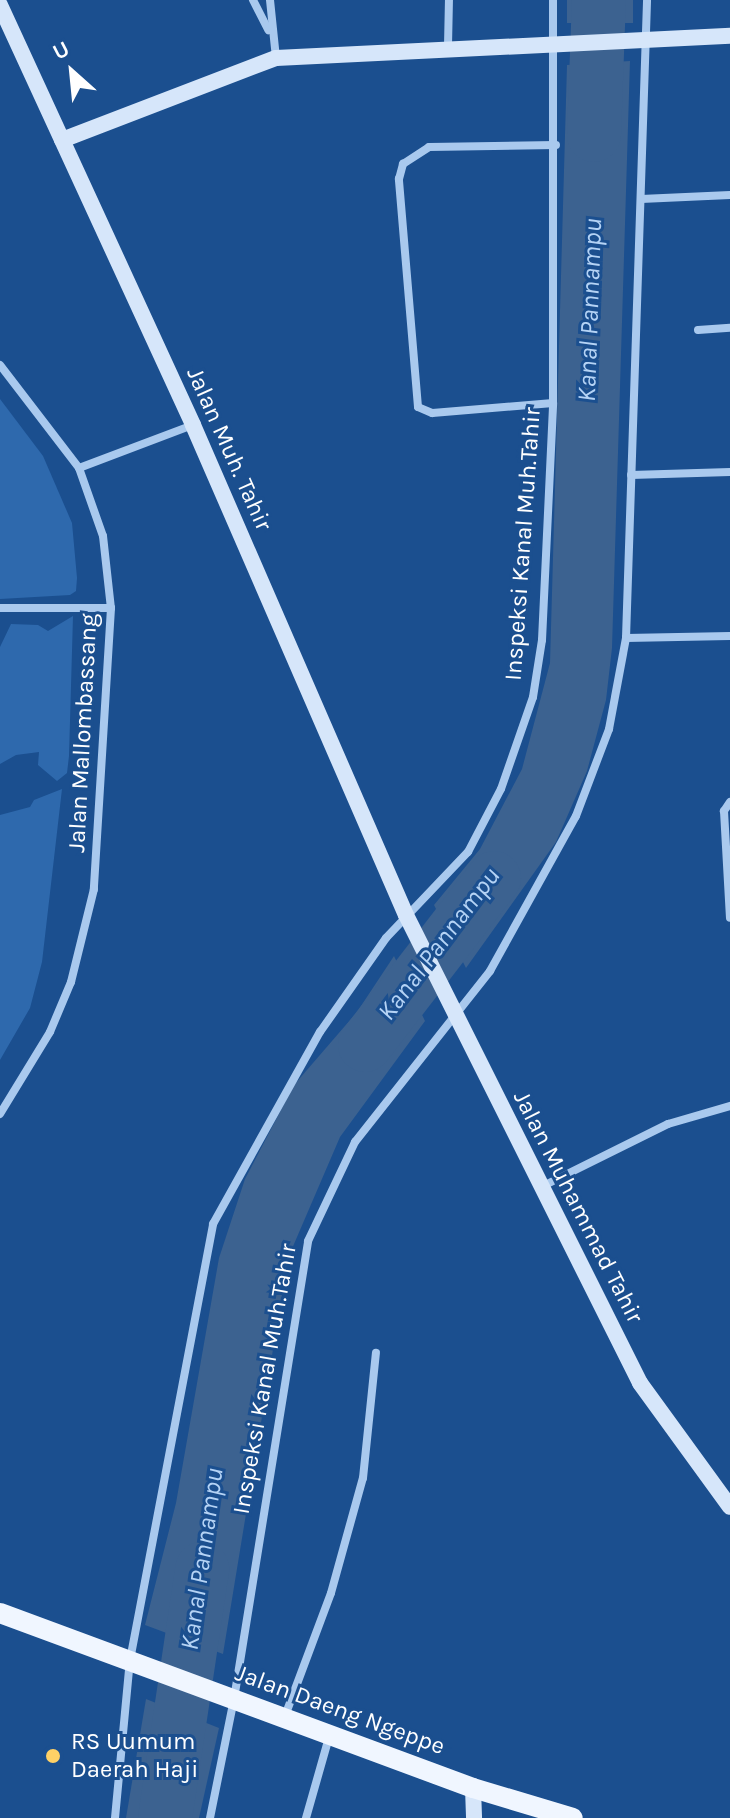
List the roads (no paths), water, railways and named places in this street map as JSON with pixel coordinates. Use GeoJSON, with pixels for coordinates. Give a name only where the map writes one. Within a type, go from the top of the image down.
{"type":"FeatureCollection","features":[{"type":"Feature","properties":{"kind":"main road","name":"Jalan Muh. Tahir"},"geometry":{"type":"LineString","coordinates":[[0,5],[193,425],[406,915]]}},
{"type":"Feature","properties":{"kind":"main road"},"geometry":{"type":"LineString","coordinates":[[62,140],[276,58],[448,46],[559,45],[730,36]]}},
{"type":"Feature","properties":{"kind":"main road","name":"Jalan Muhammad Tahir"},"geometry":{"type":"LineString","coordinates":[[406,915],[640,1383],[730,1507]]}},
{"type":"Feature","properties":{"kind":"main road","name":"Jalan Daeng Ngeppe"},"geometry":{"type":"LineString","coordinates":[[0,1613],[331,1732],[473,1788],[573,1818]]}},
{"type":"Feature","properties":{"kind":"main road"},"geometry":{"type":"LineString","coordinates":[[473,1788],[474,1818]]}},
{"type":"Feature","properties":{"kind":"street"},"geometry":{"type":"LineString","coordinates":[[253,0],[270,34],[276,58]]}},
{"type":"Feature","properties":{"kind":"street"},"geometry":{"type":"LineString","coordinates":[[270,0],[270,34]]}},
{"type":"Feature","properties":{"kind":"street"},"geometry":{"type":"LineString","coordinates":[[448,46],[449,0]]}},
{"type":"Feature","properties":{"kind":"street","name":"Inspeksi Kanal Muh.Tahir"},"geometry":{"type":"LineString","coordinates":[[115,1818],[213,1224],[320,1032],[406,915],[468,852],[501,789],[533,697],[542,640],[553,403],[559,45],[553,0]]}},
{"type":"Feature","properties":{"kind":"street","name":"Inspeksi Kanal Muh.Tahir"},"geometry":{"type":"LineString","coordinates":[[210,1818],[308,1241],[355,1142],[490,971],[576,816],[609,729],[626,638],[641,199],[641,40],[647,0]]}},
{"type":"Feature","properties":{"kind":"street"},"geometry":{"type":"LineString","coordinates":[[553,403],[432,413],[418,407],[399,179],[403,164],[429,147],[556,145]]}},
{"type":"Feature","properties":{"kind":"street"},"geometry":{"type":"LineString","coordinates":[[641,199],[730,195]]}},
{"type":"Feature","properties":{"kind":"street"},"geometry":{"type":"LineString","coordinates":[[698,330],[730,328]]}},
{"type":"Feature","properties":{"kind":"street","name":"Jalan Mallombassang"},"geometry":{"type":"LineString","coordinates":[[0,365],[79,468],[103,536],[111,608],[94,889],[71,982],[50,1032],[0,1114]]}},
{"type":"Feature","properties":{"kind":"street"},"geometry":{"type":"LineString","coordinates":[[79,468],[193,425]]}},
{"type":"Feature","properties":{"kind":"street"},"geometry":{"type":"LineString","coordinates":[[631,475],[730,472]]}},
{"type":"Feature","properties":{"kind":"street"},"geometry":{"type":"LineString","coordinates":[[0,608],[111,608]]}},
{"type":"Feature","properties":{"kind":"street"},"geometry":{"type":"LineString","coordinates":[[626,638],[730,636]]}},
{"type":"Feature","properties":{"kind":"street"},"geometry":{"type":"LineString","coordinates":[[730,802],[724,811],[730,918]]}},
{"type":"Feature","properties":{"kind":"street"},"geometry":{"type":"LineString","coordinates":[[540,1187],[668,1124],[730,1106]]}},
{"type":"Feature","properties":{"kind":"street"},"geometry":{"type":"LineString","coordinates":[[285,1716],[331,1593],[363,1478],[376,1353]]}},
{"type":"Feature","properties":{"kind":"street"},"geometry":{"type":"LineString","coordinates":[[306,1818],[331,1732]]}},
{"type":"Feature","properties":{"kind":"water"},"geometry":{"type":"Polygon","coordinates":[[[567,0],[633,0],[633,23],[567,23],[567,0]]]}},
{"type":"Feature","properties":{"kind":"water"},"geometry":{"type":"Polygon","coordinates":[[[630,61],[612,648],[606,700],[587,771],[556,842],[466,968],[434,905],[480,849],[522,769],[550,663],[567,65],[630,61]]]}},
{"type":"Feature","properties":{"kind":"water"},"geometry":{"type":"Polygon","coordinates":[[[394,956],[425,1021],[340,1137],[288,1258],[223,1654],[145,1625],[176,1503],[219,1258],[245,1179],[294,1085],[357,1012],[394,956]]]}},
{"type":"Feature","properties":{"kind":"water"},"geometry":{"type":"Polygon","coordinates":[[[146,1699],[219,1728],[199,1818],[126,1818],[146,1699]]]}},
{"type":"Feature","properties":{"kind":"waterway","name":"Kanal Pannampu"},"geometry":{"type":"LineString","coordinates":[[594,135],[599,0]]}},
{"type":"Feature","properties":{"kind":"waterway","name":"Kanal Pannampu"},"geometry":{"type":"LineString","coordinates":[[365,1045],[494,878]]}},
{"type":"Feature","properties":{"kind":"waterway","name":"Kanal Pannampu"},"geometry":{"type":"LineString","coordinates":[[165,1818],[202,1569]]}},
{"type":"Feature","properties":{"kind":"place","name":"RS Uumum Daerah Haji"},"geometry":{"type":"Point","coordinates":[53,1756]}}]}
